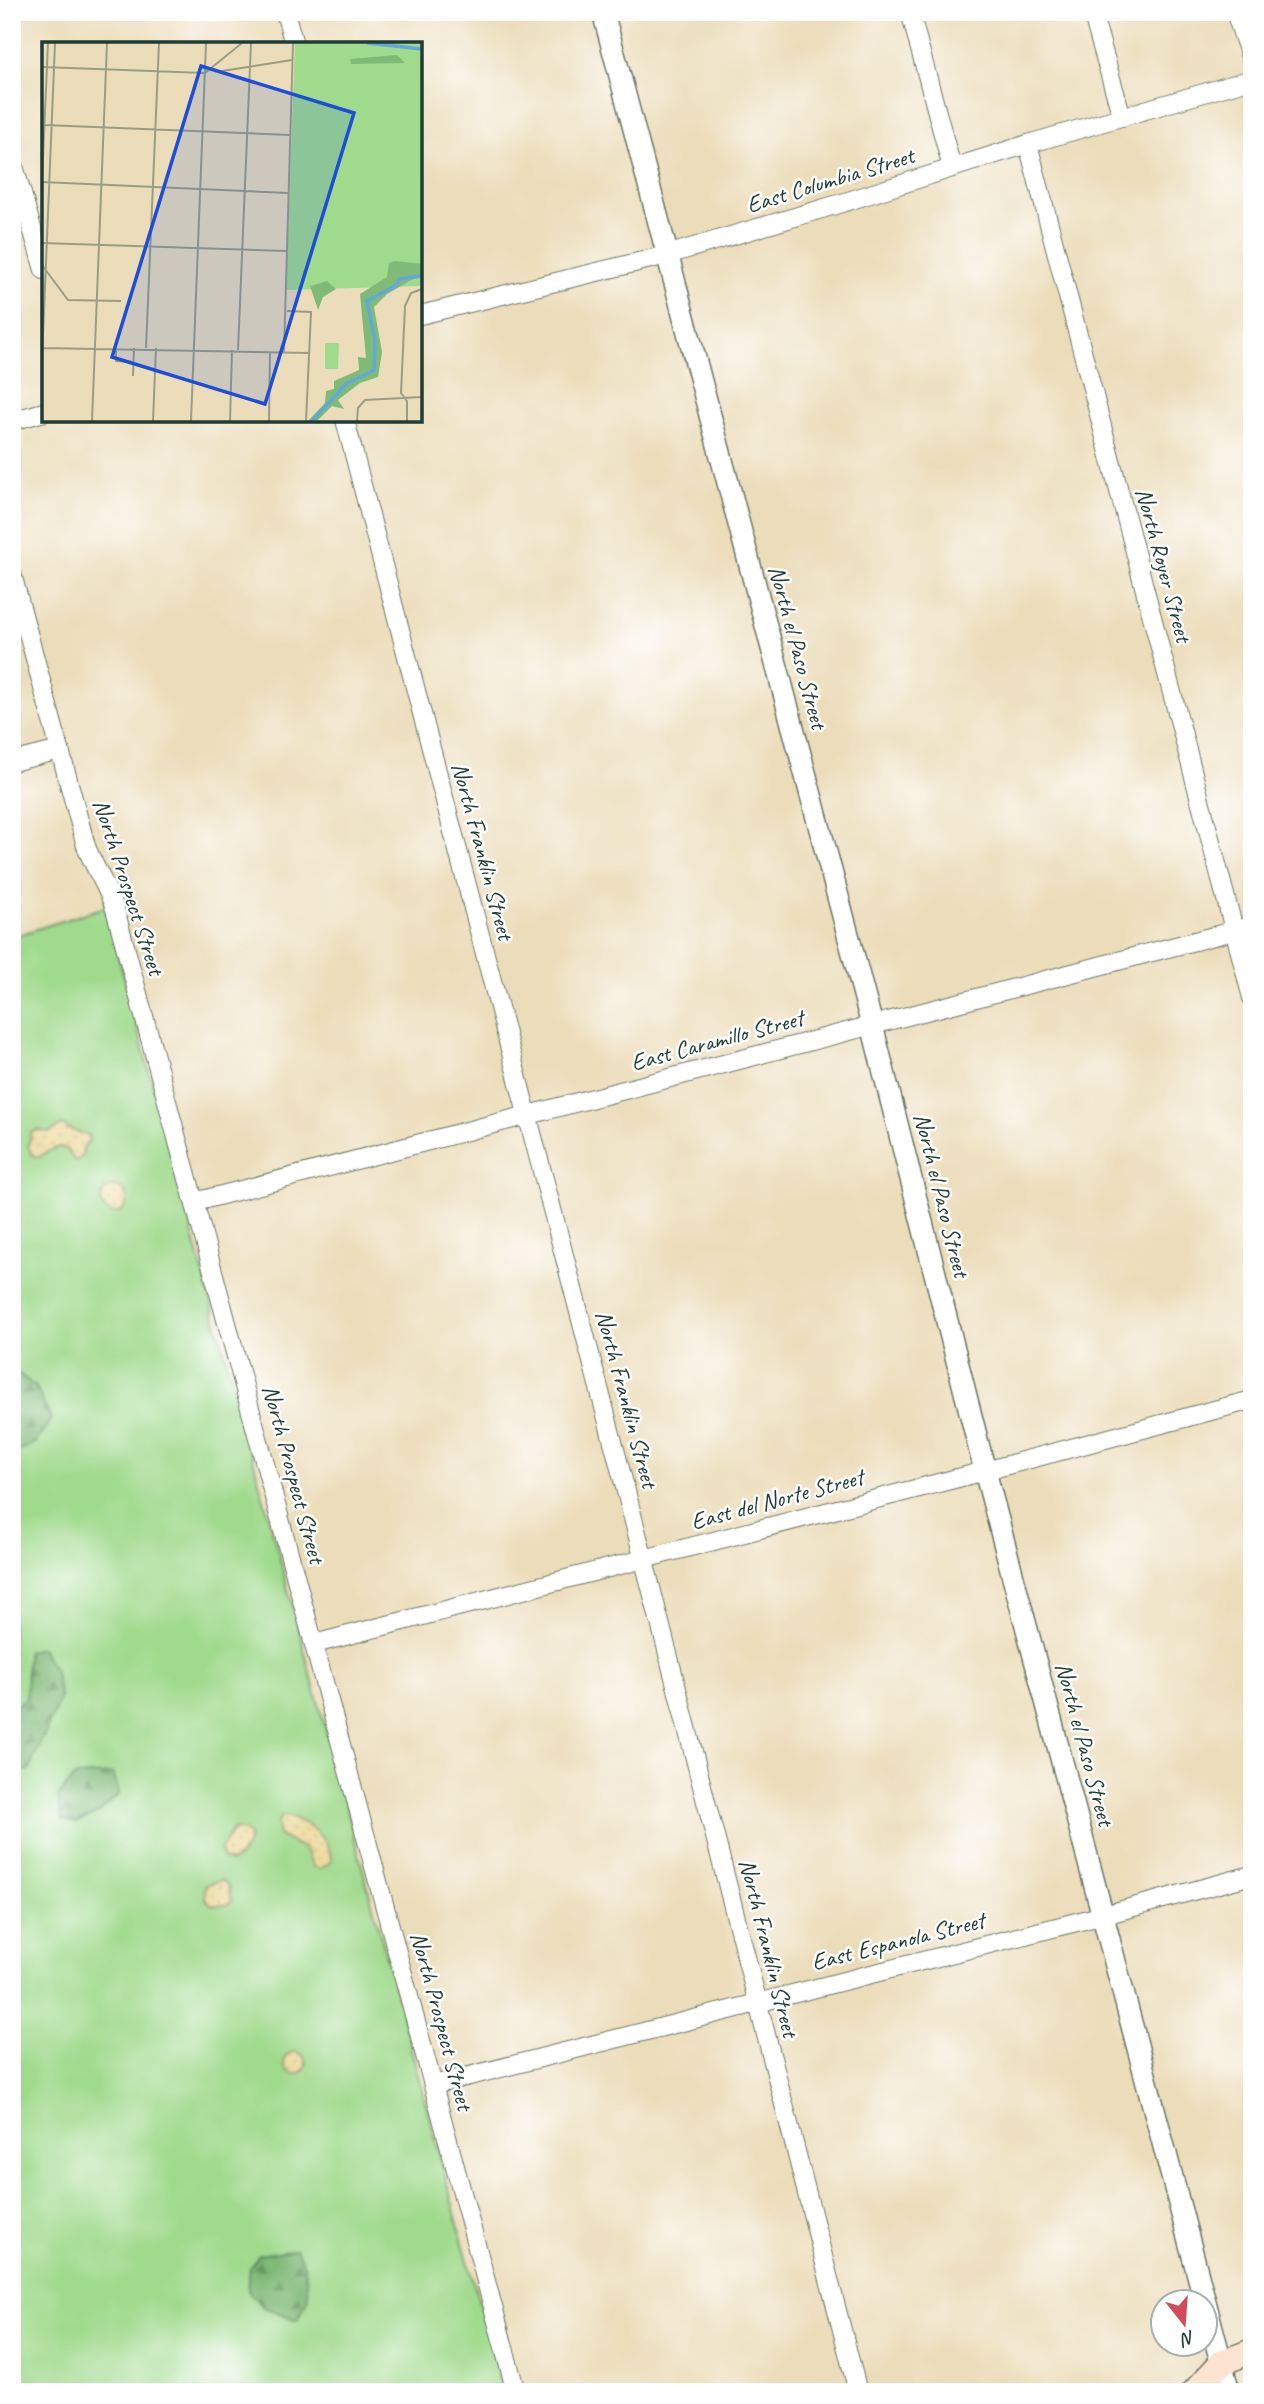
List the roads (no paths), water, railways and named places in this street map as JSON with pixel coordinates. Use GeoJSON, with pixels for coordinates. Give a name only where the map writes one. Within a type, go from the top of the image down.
{"type":"FeatureCollection","features":[{"type":"Feature","properties":{"kind":"main road"},"geometry":{"type":"LineString","coordinates":[[1195,2392],[1221,2363],[1252,2351]]}},
{"type":"Feature","properties":{"kind":"street"},"geometry":{"type":"LineString","coordinates":[[285,12],[293,42]]}},
{"type":"Feature","properties":{"kind":"street","name":"North el Paso Street"},"geometry":{"type":"LineString","coordinates":[[603,12],[872,1025],[985,1471],[1229,2392]]}},
{"type":"Feature","properties":{"kind":"street"},"geometry":{"type":"LineString","coordinates":[[910,12],[951,168]]}},
{"type":"Feature","properties":{"kind":"street"},"geometry":{"type":"LineString","coordinates":[[1092,12],[1122,117]]}},
{"type":"Feature","properties":{"kind":"street"},"geometry":{"type":"LineString","coordinates":[[1236,12],[1252,62]]}},
{"type":"Feature","properties":{"kind":"street","name":"East Columbia Street"},"geometry":{"type":"LineString","coordinates":[[422,315],[667,255],[1028,144],[1252,79]]}},
{"type":"Feature","properties":{"kind":"street","name":"North Royer Street"},"geometry":{"type":"LineString","coordinates":[[1028,144],[1243,928],[1252,998]]}},
{"type":"Feature","properties":{"kind":"street"},"geometry":{"type":"LineString","coordinates":[[12,159],[42,263]]}},
{"type":"Feature","properties":{"kind":"street"},"geometry":{"type":"LineString","coordinates":[[12,421],[42,413]]}},
{"type":"Feature","properties":{"kind":"street","name":"North Franklin Street"},"geometry":{"type":"LineString","coordinates":[[346,422],[858,2392]]}},
{"type":"Feature","properties":{"kind":"street","name":"North Prospect Street"},"geometry":{"type":"LineString","coordinates":[[12,574],[90,860],[110,893],[116,909],[516,2392]]}},
{"type":"Feature","properties":{"kind":"street"},"geometry":{"type":"LineString","coordinates":[[12,762],[60,750]]}},
{"type":"Feature","properties":{"kind":"street","name":"East Caramillo Street"},"geometry":{"type":"LineString","coordinates":[[195,1202],[1243,928]]}},
{"type":"Feature","properties":{"kind":"street","name":"East del Norte Street"},"geometry":{"type":"LineString","coordinates":[[314,1644],[1252,1400]]}},
{"type":"Feature","properties":{"kind":"street","name":"East Espanola Street"},"geometry":{"type":"LineString","coordinates":[[434,2085],[1252,1875]]}}]}
